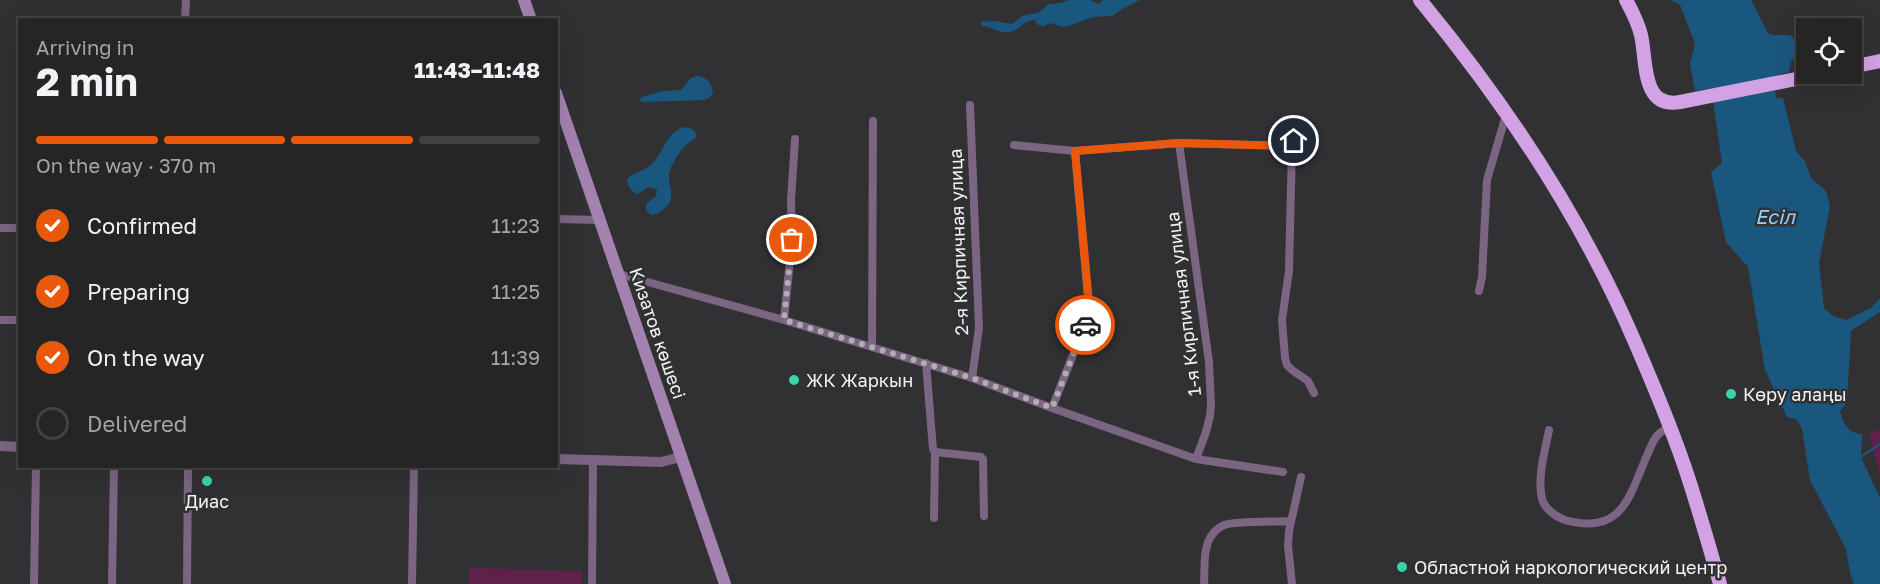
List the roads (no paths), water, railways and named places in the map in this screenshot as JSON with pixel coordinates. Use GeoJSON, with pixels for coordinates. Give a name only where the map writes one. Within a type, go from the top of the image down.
{"type":"FeatureCollection","features":[{"type":"Feature","properties":{"kind":"highway"},"geometry":{"type":"LineString","coordinates":[[1420,0],[1449,35],[1542,166],[1577,226],[1634,340],[1688,478],[1720,584]]}},
{"type":"Feature","properties":{"kind":"highway"},"geometry":{"type":"LineString","coordinates":[[1626,0],[1640,32],[1652,91],[1665,102],[1680,102],[1796,79]]}},
{"type":"Feature","properties":{"kind":"highway"},"geometry":{"type":"LineString","coordinates":[[1862,65],[1880,61]]}},
{"type":"Feature","properties":{"kind":"main road"},"geometry":{"type":"LineString","coordinates":[[524,0],[530,18]]}},
{"type":"Feature","properties":{"kind":"main road","name":"Кизатов көшесі"},"geometry":{"type":"LineString","coordinates":[[558,99],[725,584]]}},
{"type":"Feature","properties":{"kind":"street"},"geometry":{"type":"LineString","coordinates":[[185,18],[186,0]]}},
{"type":"Feature","properties":{"kind":"street","name":"2-я Кирпичная улица"},"geometry":{"type":"LineString","coordinates":[[970,105],[979,321],[972,378]]}},
{"type":"Feature","properties":{"kind":"street"},"geometry":{"type":"LineString","coordinates":[[1479,291],[1482,277],[1487,180],[1506,115]]}},
{"type":"Feature","properties":{"kind":"street"},"geometry":{"type":"LineString","coordinates":[[872,346],[873,121]]}},
{"type":"Feature","properties":{"kind":"street"},"geometry":{"type":"LineString","coordinates":[[784,320],[792,240],[791,200],[795,138]]}},
{"type":"Feature","properties":{"kind":"street"},"geometry":{"type":"LineString","coordinates":[[1014,145],[1075,151],[1179,143],[1293,143],[1289,270],[1282,320],[1285,358],[1292,370],[1308,381],[1314,393]]}},
{"type":"Feature","properties":{"kind":"street","name":"1-я Кирпичная улица"},"geometry":{"type":"LineString","coordinates":[[1179,143],[1209,362],[1211,404],[1206,432],[1196,459]]}},
{"type":"Feature","properties":{"kind":"street"},"geometry":{"type":"LineString","coordinates":[[1052,408],[1089,310],[1075,151]]}},
{"type":"Feature","properties":{"kind":"street"},"geometry":{"type":"LineString","coordinates":[[558,219],[600,220]]}},
{"type":"Feature","properties":{"kind":"street"},"geometry":{"type":"LineString","coordinates":[[0,228],[18,228]]}},
{"type":"Feature","properties":{"kind":"street"},"geometry":{"type":"LineString","coordinates":[[619,274],[926,363],[1196,459],[1283,472]]}},
{"type":"Feature","properties":{"kind":"street"},"geometry":{"type":"LineString","coordinates":[[0,320],[18,320]]}},
{"type":"Feature","properties":{"kind":"street"},"geometry":{"type":"LineString","coordinates":[[926,363],[935,452],[934,518]]}},
{"type":"Feature","properties":{"kind":"street"},"geometry":{"type":"LineString","coordinates":[[1549,430],[1540,475],[1544,504],[1558,518],[1584,523],[1609,519],[1620,512],[1632,493],[1655,438],[1661,431],[1669,428]]}},
{"type":"Feature","properties":{"kind":"street"},"geometry":{"type":"LineString","coordinates":[[0,446],[18,447]]}},
{"type":"Feature","properties":{"kind":"street"},"geometry":{"type":"LineString","coordinates":[[935,452],[983,459],[984,516]]}},
{"type":"Feature","properties":{"kind":"street"},"geometry":{"type":"LineString","coordinates":[[558,459],[661,462],[681,457]]}},
{"type":"Feature","properties":{"kind":"street"},"geometry":{"type":"LineString","coordinates":[[592,584],[593,460]]}},
{"type":"Feature","properties":{"kind":"street"},"geometry":{"type":"LineString","coordinates":[[34,584],[36,468]]}},
{"type":"Feature","properties":{"kind":"street"},"geometry":{"type":"LineString","coordinates":[[112,584],[114,468]]}},
{"type":"Feature","properties":{"kind":"street"},"geometry":{"type":"LineString","coordinates":[[187,584],[188,468]]}},
{"type":"Feature","properties":{"kind":"street"},"geometry":{"type":"LineString","coordinates":[[412,584],[414,468]]}},
{"type":"Feature","properties":{"kind":"street"},"geometry":{"type":"LineString","coordinates":[[1292,584],[1288,546],[1301,477]]}},
{"type":"Feature","properties":{"kind":"street"},"geometry":{"type":"LineString","coordinates":[[1204,584],[1207,546],[1217,530],[1227,524],[1291,521]]}},
{"type":"Feature","properties":{"kind":"water"},"geometry":{"type":"Polygon","coordinates":[[[1069,0],[1090,0],[1098,4],[1103,0],[1140,0],[1112,16],[1093,17],[1063,27],[1050,23],[1044,26],[1038,25],[1035,20],[1010,32],[982,26],[981,22],[994,21],[1012,24],[1022,16],[1040,12],[1049,4],[1069,0]]]}},
{"type":"Feature","properties":{"kind":"water","name":"Есіл"},"geometry":{"type":"Polygon","coordinates":[[[1671,0],[1751,0],[1768,33],[1790,35],[1796,40],[1796,56],[1791,62],[1789,72],[1774,76],[1776,98],[1783,98],[1796,151],[1805,161],[1811,178],[1826,191],[1830,206],[1819,263],[1824,308],[1833,316],[1846,320],[1871,308],[1880,298],[1880,312],[1851,331],[1847,402],[1840,411],[1847,427],[1853,432],[1862,434],[1861,457],[1880,498],[1880,584],[1854,584],[1846,549],[1810,480],[1802,428],[1796,419],[1787,417],[1765,370],[1748,267],[1726,242],[1711,172],[1722,163],[1711,88],[1695,91],[1690,64],[1695,43],[1680,5],[1671,0]]]}},
{"type":"Feature","properties":{"kind":"water"},"geometry":{"type":"Polygon","coordinates":[[[697,76],[710,83],[713,93],[709,98],[641,102],[642,97],[663,91],[681,90],[691,78],[697,76]]]}},
{"type":"Feature","properties":{"kind":"water"},"geometry":{"type":"Polygon","coordinates":[[[684,127],[695,131],[696,137],[683,148],[671,168],[669,175],[671,200],[661,211],[651,215],[646,210],[646,204],[656,196],[657,190],[649,187],[637,194],[630,188],[627,179],[652,164],[673,133],[684,127]]]}},
{"type":"Feature","properties":{"kind":"waterway"},"geometry":{"type":"LineString","coordinates":[[1861,457],[1880,444]]}},
{"type":"Feature","properties":{"kind":"place","name":"ЖК Жаркын"},"geometry":{"type":"Point","coordinates":[794,380]}},
{"type":"Feature","properties":{"kind":"place","name":"Көру алаңы"},"geometry":{"type":"Point","coordinates":[1731,394]}},
{"type":"Feature","properties":{"kind":"place","name":"Диас"},"geometry":{"type":"Point","coordinates":[207,481]}},
{"type":"Feature","properties":{"kind":"place","name":"Областной наркологический центр"},"geometry":{"type":"Point","coordinates":[1402,567]}}]}
